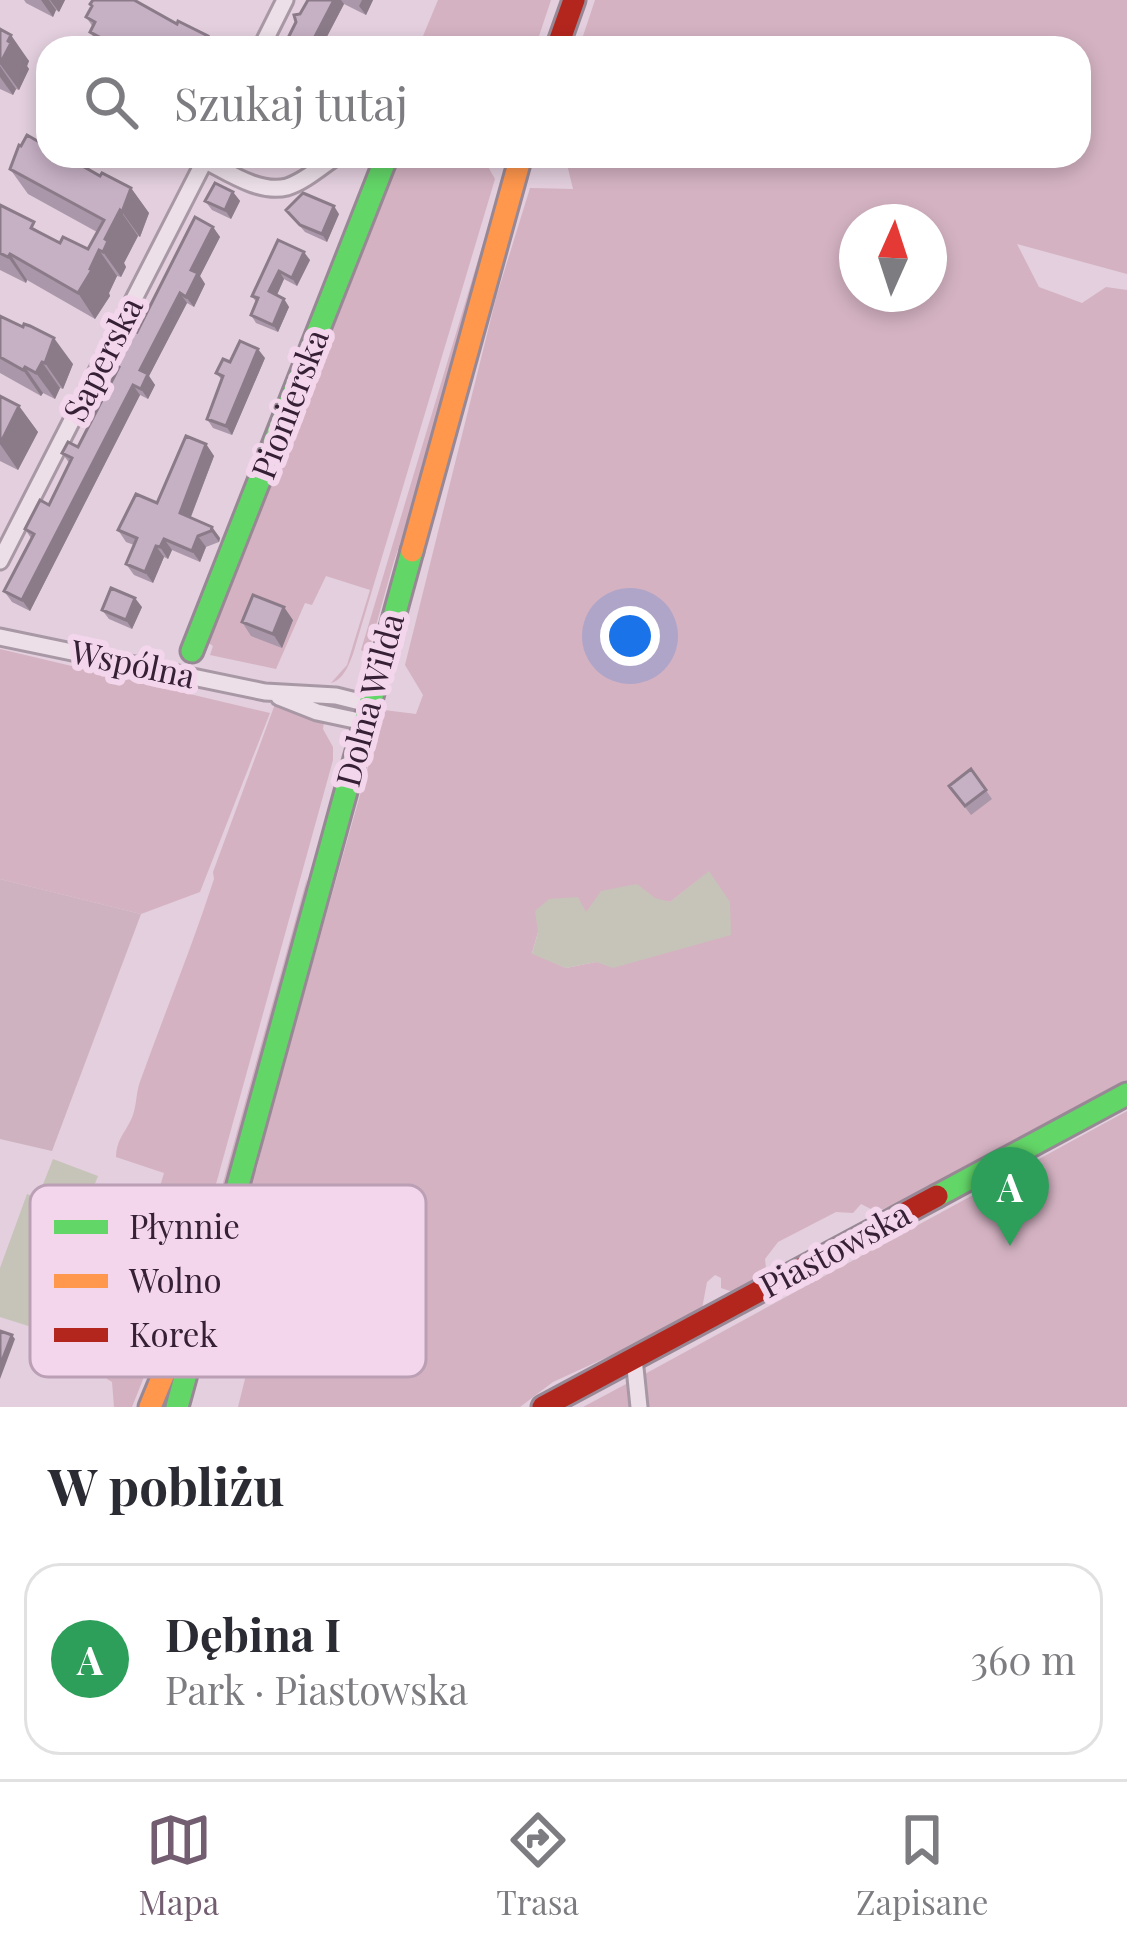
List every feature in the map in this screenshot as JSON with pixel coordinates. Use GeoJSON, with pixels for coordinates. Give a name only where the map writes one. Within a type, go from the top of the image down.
{"type":"FeatureCollection","features":[{"type":"Feature","properties":{"kind":"main road"},"geometry":{"type":"LineString","coordinates":[[561,36],[574,0]]}},
{"type":"Feature","properties":{"kind":"main road","name":"Pionierska"},"geometry":{"type":"LineString","coordinates":[[192,650],[382,168]]}},
{"type":"Feature","properties":{"kind":"main road","name":"Dolna Wilda"},"geometry":{"type":"LineString","coordinates":[[236,1185],[518,168]]}},
{"type":"Feature","properties":{"kind":"main road","name":"Piastowska"},"geometry":{"type":"LineString","coordinates":[[543,1407],[1127,1094]]}},
{"type":"Feature","properties":{"kind":"main road","name":"Dolna Wilda"},"geometry":{"type":"LineString","coordinates":[[150,1407],[162,1377]]}},
{"type":"Feature","properties":{"kind":"main road","name":"Dolna Wilda"},"geometry":{"type":"LineString","coordinates":[[177,1407],[186,1377]]}},
{"type":"Feature","properties":{"kind":"street"},"geometry":{"type":"LineString","coordinates":[[267,36],[285,0]]}},
{"type":"Feature","properties":{"kind":"street","name":"Saperska"},"geometry":{"type":"LineString","coordinates":[[0,561],[201,168]]}},
{"type":"Feature","properties":{"kind":"street"},"geometry":{"type":"LineString","coordinates":[[224,168],[257,186],[277,188],[294,184],[319,168]]}},
{"type":"Feature","properties":{"kind":"street","name":"Wspólna"},"geometry":{"type":"LineString","coordinates":[[0,637],[265,692],[336,697],[366,713]]}},
{"type":"Feature","properties":{"kind":"street"},"geometry":{"type":"LineString","coordinates":[[634,1358],[639,1407]]}},
{"type":"Feature","properties":{"kind":"shaded area"},"geometry":{"type":"Polygon","coordinates":[[[438,0],[551,0],[539,36],[423,36],[438,0]]]}},
{"type":"Feature","properties":{"kind":"shaded area"},"geometry":{"type":"Polygon","coordinates":[[[595,0],[1127,0],[1127,274],[1017,244],[1039,287],[1082,303],[1106,287],[1127,290],[1127,1081],[927,1191],[883,1209],[861,1204],[853,1213],[836,1212],[778,1242],[765,1259],[767,1277],[736,1293],[721,1288],[721,1278],[715,1275],[707,1282],[701,1314],[553,1382],[520,1407],[238,1407],[246,1377],[426,1377],[426,1185],[249,1185],[384,710],[416,714],[423,695],[405,665],[496,298],[530,188],[573,189],[568,168],[1091,168],[1091,36],[583,36],[595,0]],[[708,872],[670,902],[621,903],[538,932],[532,953],[566,968],[596,962],[708,872]]]}},
{"type":"Feature","properties":{"kind":"shaded area"},"geometry":{"type":"Polygon","coordinates":[[[390,168],[489,168],[495,179],[353,654],[342,675],[331,683],[347,665],[370,590],[326,576],[312,605],[305,603],[276,669],[210,655],[213,646],[204,640],[315,368],[390,168]]]}},
{"type":"Feature","properties":{"kind":"shaded area"},"geometry":{"type":"Polygon","coordinates":[[[506,168],[510,168],[423,477],[368,654],[361,650],[506,168]]]}},
{"type":"Feature","properties":{"kind":"shaded area"},"geometry":{"type":"Polygon","coordinates":[[[0,649],[270,713],[200,892],[141,914],[0,879],[0,649]]]}},
{"type":"Feature","properties":{"kind":"shaded area"},"geometry":{"type":"Polygon","coordinates":[[[275,704],[324,722],[333,760],[216,1185],[160,1185],[164,1173],[116,1157],[117,1150],[197,930],[213,872],[275,704]]]}},
{"type":"Feature","properties":{"kind":"shaded area"},"geometry":{"type":"Polygon","coordinates":[[[709,871],[730,902],[731,935],[613,968],[596,962],[566,968],[532,954],[538,932],[535,911],[549,899],[578,897],[586,912],[601,891],[637,884],[655,898],[670,902],[709,871]]]}},
{"type":"Feature","properties":{"kind":"shaded area"},"geometry":{"type":"Polygon","coordinates":[[[307,878],[305,905],[234,1165],[227,1185],[222,1185],[307,878]]]}},
{"type":"Feature","properties":{"kind":"shaded area"},"geometry":{"type":"Polygon","coordinates":[[[0,879],[141,914],[52,1151],[0,1139],[0,879]]]}},
{"type":"Feature","properties":{"kind":"shaded area"},"geometry":{"type":"Polygon","coordinates":[[[1127,1111],[1127,1407],[583,1407],[628,1383],[632,1386],[643,1375],[1127,1111]]]}},
{"type":"Feature","properties":{"kind":"shaded area"},"geometry":{"type":"Polygon","coordinates":[[[53,1159],[98,1176],[94,1185],[43,1185],[53,1159]]]}},
{"type":"Feature","properties":{"kind":"shaded area"},"geometry":{"type":"Polygon","coordinates":[[[30,1195],[30,1327],[0,1317],[0,1268],[30,1195]]]}},
{"type":"Feature","properties":{"kind":"shaded area"},"geometry":{"type":"Polygon","coordinates":[[[144,1377],[132,1407],[114,1407],[112,1382],[107,1379],[144,1377]]]}},
{"type":"Feature","properties":{"kind":"building"},"geometry":{"type":"Polygon","coordinates":[[[93,0],[134,0],[208,36],[98,36],[90,32],[95,22],[86,17],[93,0]]]}},
{"type":"Feature","properties":{"kind":"building"},"geometry":{"type":"Polygon","coordinates":[[[308,0],[334,0],[315,36],[289,36],[294,15],[300,14],[308,0]]]}},
{"type":"Feature","properties":{"kind":"building"},"geometry":{"type":"Polygon","coordinates":[[[0,29],[11,35],[11,43],[0,64],[0,29]]]}},
{"type":"Feature","properties":{"kind":"building"},"geometry":{"type":"Polygon","coordinates":[[[27,135],[36,140],[36,168],[86,168],[131,188],[103,252],[99,250],[78,293],[10,254],[0,253],[0,205],[34,222],[31,228],[60,243],[63,237],[88,249],[104,220],[10,169],[27,135]]]}},
{"type":"Feature","properties":{"kind":"building"},"geometry":{"type":"Polygon","coordinates":[[[215,183],[233,192],[225,210],[205,201],[215,183]]]}},
{"type":"Feature","properties":{"kind":"building"},"geometry":{"type":"Polygon","coordinates":[[[303,193],[334,206],[322,234],[300,225],[286,210],[303,193]]]}},
{"type":"Feature","properties":{"kind":"building"},"geometry":{"type":"Polygon","coordinates":[[[195,217],[213,227],[191,270],[198,273],[186,297],[180,293],[140,370],[148,374],[141,389],[133,385],[22,600],[4,591],[34,534],[25,529],[40,500],[49,505],[72,458],[62,453],[68,442],[78,447],[119,367],[110,362],[128,328],[137,332],[195,217]]]}},
{"type":"Feature","properties":{"kind":"building"},"geometry":{"type":"Polygon","coordinates":[[[278,240],[304,252],[292,278],[279,271],[269,291],[284,299],[273,325],[251,315],[258,298],[252,296],[278,240]]]}},
{"type":"Feature","properties":{"kind":"building"},"geometry":{"type":"Polygon","coordinates":[[[0,316],[54,338],[36,373],[0,357],[0,316]]]}},
{"type":"Feature","properties":{"kind":"building"},"geometry":{"type":"Polygon","coordinates":[[[240,341],[258,349],[226,426],[207,419],[223,376],[216,373],[223,359],[230,362],[240,341]]]}},
{"type":"Feature","properties":{"kind":"building"},"geometry":{"type":"Polygon","coordinates":[[[0,396],[19,406],[0,444],[0,396]]]}},
{"type":"Feature","properties":{"kind":"building"},"geometry":{"type":"Polygon","coordinates":[[[186,436],[206,444],[180,513],[212,527],[211,531],[198,536],[192,551],[164,539],[145,572],[126,564],[137,538],[118,530],[136,494],[157,503],[186,436]]]}},
{"type":"Feature","properties":{"kind":"building"},"geometry":{"type":"Polygon","coordinates":[[[111,588],[135,598],[126,620],[102,610],[111,588]]]}},
{"type":"Feature","properties":{"kind":"building"},"geometry":{"type":"Polygon","coordinates":[[[253,595],[284,607],[273,634],[242,622],[253,595]]]}},
{"type":"Feature","properties":{"kind":"building"},"geometry":{"type":"Polygon","coordinates":[[[971,769],[986,790],[965,806],[949,786],[971,769]]]}},
{"type":"Feature","properties":{"kind":"building"},"geometry":{"type":"Polygon","coordinates":[[[0,1331],[12,1335],[0,1366],[0,1331]]]}},
{"type":"Feature","properties":{"kind":"traffic: fast"},"geometry":{"type":"LineString","coordinates":[[192,651],[382,168]]}},
{"type":"Feature","properties":{"kind":"traffic: fast"},"geometry":{"type":"LineString","coordinates":[[238,1185],[412,551]]}},
{"type":"Feature","properties":{"kind":"traffic: fast"},"geometry":{"type":"LineString","coordinates":[[937,1196],[1127,1094]]}},
{"type":"Feature","properties":{"kind":"traffic: fast"},"geometry":{"type":"LineString","coordinates":[[177,1407],[185,1377]]}},
{"type":"Feature","properties":{"kind":"traffic: slow"},"geometry":{"type":"LineString","coordinates":[[412,551],[518,168]]}},
{"type":"Feature","properties":{"kind":"traffic: slow"},"geometry":{"type":"LineString","coordinates":[[150,1407],[162,1377]]}},
{"type":"Feature","properties":{"kind":"traffic: jam"},"geometry":{"type":"LineString","coordinates":[[561,36],[574,0]]}},
{"type":"Feature","properties":{"kind":"traffic: jam"},"geometry":{"type":"LineString","coordinates":[[543,1407],[937,1196]]}},
{"type":"Feature","properties":{"kind":"place","name":"Dębina I"},"geometry":{"type":"Point","coordinates":[1010,1246]}}]}
